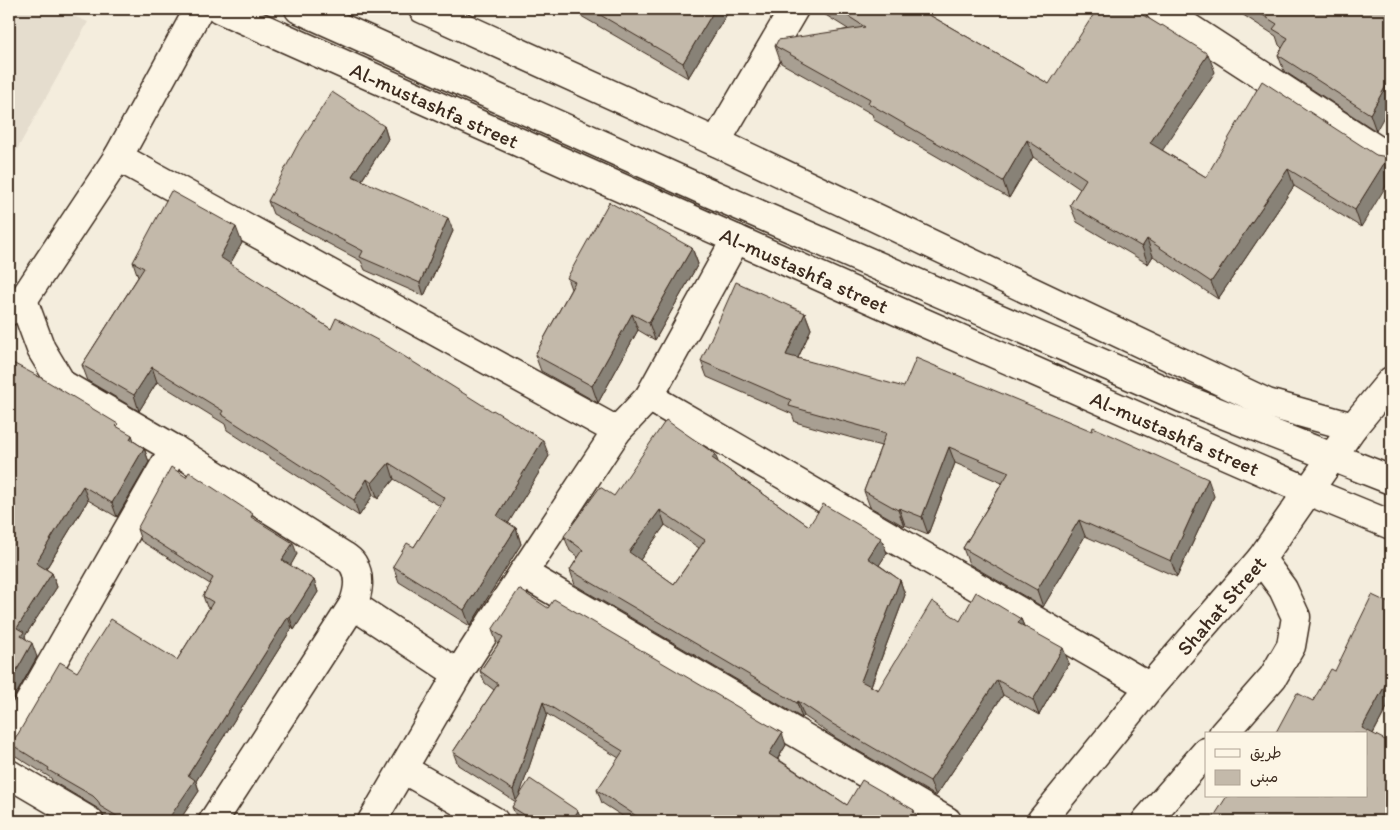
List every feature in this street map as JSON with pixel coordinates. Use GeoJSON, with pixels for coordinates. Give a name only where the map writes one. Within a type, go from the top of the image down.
{"type":"FeatureCollection","features":[{"type":"Feature","properties":{"kind":"street"},"geometry":{"type":"LineString","coordinates":[[199,9],[118,157],[16,306],[62,384],[174,449],[344,556],[353,564],[358,580],[358,592],[352,605],[213,821]]}},
{"type":"Feature","properties":{"kind":"street","name":"Al-mustashfa street"},"geometry":{"type":"LineString","coordinates":[[220,9],[736,239],[1308,491],[1391,525]]}},
{"type":"Feature","properties":{"kind":"street","name":"Al-mustashfa street"},"geometry":{"type":"LineString","coordinates":[[299,9],[712,194],[1164,390],[1391,480]]}},
{"type":"Feature","properties":{"kind":"street"},"geometry":{"type":"LineString","coordinates":[[423,9],[716,142],[1267,402],[1353,426]]}},
{"type":"Feature","properties":{"kind":"street"},"geometry":{"type":"LineString","coordinates":[[716,142],[794,9]]}},
{"type":"Feature","properties":{"kind":"street"},"geometry":{"type":"LineString","coordinates":[[1160,9],[1389,153]]}},
{"type":"Feature","properties":{"kind":"street"},"geometry":{"type":"LineString","coordinates":[[118,157],[617,431]]}},
{"type":"Feature","properties":{"kind":"street"},"geometry":{"type":"LineString","coordinates":[[372,821],[458,674],[523,572],[617,431],[650,397],[736,239]]}},
{"type":"Feature","properties":{"kind":"street","name":"Shahat Street"},"geometry":{"type":"LineString","coordinates":[[1040,821],[1150,687],[1261,559],[1353,426],[1391,380]]}},
{"type":"Feature","properties":{"kind":"street"},"geometry":{"type":"LineString","coordinates":[[650,397],[1150,687]]}},
{"type":"Feature","properties":{"kind":"street"},"geometry":{"type":"LineString","coordinates":[[9,738],[174,449]]}},
{"type":"Feature","properties":{"kind":"street"},"geometry":{"type":"LineString","coordinates":[[1225,732],[1273,677],[1291,646],[1296,617],[1283,589],[1261,559]]}},
{"type":"Feature","properties":{"kind":"street"},"geometry":{"type":"LineString","coordinates":[[523,572],[947,821]]}},
{"type":"Feature","properties":{"kind":"street"},"geometry":{"type":"LineString","coordinates":[[352,605],[458,674]]}},
{"type":"Feature","properties":{"kind":"street"},"geometry":{"type":"LineString","coordinates":[[1148,820],[1205,753]]}},
{"type":"Feature","properties":{"kind":"street"},"geometry":{"type":"LineString","coordinates":[[403,769],[494,821]]}},
{"type":"Feature","properties":{"kind":"street"},"geometry":{"type":"LineString","coordinates":[[9,774],[89,821]]}},
{"type":"Feature","properties":{"kind":"shaded area"},"geometry":{"type":"Polygon","coordinates":[[[9,9],[57,9],[88,22],[9,164],[9,9]]]}},
{"type":"Feature","properties":{"kind":"building"},"geometry":{"type":"Polygon","coordinates":[[[590,9],[715,9],[683,63],[590,9]]]}},
{"type":"Feature","properties":{"kind":"building"},"geometry":{"type":"Polygon","coordinates":[[[837,9],[919,9],[1049,84],[1097,9],[1133,9],[1208,54],[1150,143],[1206,177],[1262,81],[1376,155],[1388,157],[1355,210],[1288,169],[1211,282],[1147,239],[1142,247],[1070,205],[1086,179],[1027,140],[1003,181],[868,103],[870,99],[775,46],[778,40],[865,27],[837,9]]]}},
{"type":"Feature","properties":{"kind":"building"},"geometry":{"type":"Polygon","coordinates":[[[1253,9],[1391,9],[1391,77],[1370,114],[1278,55],[1288,38],[1273,29],[1277,24],[1253,9]]]}},
{"type":"Feature","properties":{"kind":"building"},"geometry":{"type":"Polygon","coordinates":[[[332,92],[384,126],[352,176],[448,218],[420,283],[360,257],[363,251],[268,201],[297,146],[332,92]]]}},
{"type":"Feature","properties":{"kind":"building"},"geometry":{"type":"Polygon","coordinates":[[[171,191],[236,227],[220,257],[331,329],[336,318],[381,342],[492,411],[543,440],[497,516],[516,528],[464,610],[393,566],[407,543],[414,547],[445,498],[389,463],[372,483],[367,479],[354,500],[221,414],[223,411],[152,367],[134,395],[82,365],[144,268],[133,262],[171,191]]]}},
{"type":"Feature","properties":{"kind":"building"},"geometry":{"type":"Polygon","coordinates":[[[609,202],[692,248],[649,323],[632,314],[592,386],[535,355],[575,282],[567,278],[609,202]]]}},
{"type":"Feature","properties":{"kind":"building"},"geometry":{"type":"Polygon","coordinates":[[[736,282],[805,313],[786,355],[904,387],[916,358],[1092,431],[1093,427],[1208,479],[1171,561],[1079,520],[1037,590],[963,548],[1009,472],[949,447],[922,517],[899,508],[898,510],[864,491],[886,433],[789,406],[791,400],[701,361],[736,282]]]}},
{"type":"Feature","properties":{"kind":"building"},"geometry":{"type":"Polygon","coordinates":[[[9,361],[45,380],[118,424],[116,426],[132,435],[130,439],[144,448],[112,503],[83,486],[36,563],[52,573],[17,628],[24,632],[21,636],[32,643],[9,684],[9,361]]]}},
{"type":"Feature","properties":{"kind":"building"},"geometry":{"type":"Polygon","coordinates":[[[666,420],[715,454],[712,458],[809,526],[823,504],[881,538],[868,558],[900,580],[861,681],[878,690],[932,601],[960,621],[976,592],[1021,619],[1018,623],[1063,648],[1033,700],[997,680],[930,781],[831,723],[798,701],[797,703],[570,570],[583,550],[564,536],[600,487],[614,496],[666,420]],[[660,510],[629,552],[674,584],[705,540],[660,510]]]}},
{"type":"Feature","properties":{"kind":"building"},"geometry":{"type":"Polygon","coordinates":[[[171,467],[186,477],[189,472],[253,514],[251,517],[293,543],[282,560],[314,580],[290,618],[288,617],[188,775],[195,780],[167,821],[125,821],[100,806],[93,796],[48,770],[49,768],[9,743],[9,741],[13,740],[18,734],[60,662],[77,672],[111,619],[177,660],[213,602],[203,596],[213,578],[137,529],[171,467]]]}},
{"type":"Feature","properties":{"kind":"building"},"geometry":{"type":"Polygon","coordinates":[[[519,589],[548,608],[554,599],[782,733],[769,754],[847,805],[862,780],[914,810],[913,812],[922,818],[920,821],[644,821],[597,790],[623,751],[543,702],[513,790],[453,752],[498,684],[480,671],[503,637],[492,630],[519,589]]]}},
{"type":"Feature","properties":{"kind":"building"},"geometry":{"type":"Polygon","coordinates":[[[1372,595],[1391,604],[1391,682],[1388,680],[1362,728],[1391,743],[1391,821],[1211,821],[1226,798],[1368,798],[1368,732],[1276,732],[1297,693],[1313,701],[1331,669],[1335,671],[1372,595]]]}},
{"type":"Feature","properties":{"kind":"building"},"geometry":{"type":"Polygon","coordinates":[[[530,779],[578,811],[571,821],[534,821],[512,807],[530,779]]]}}]}
